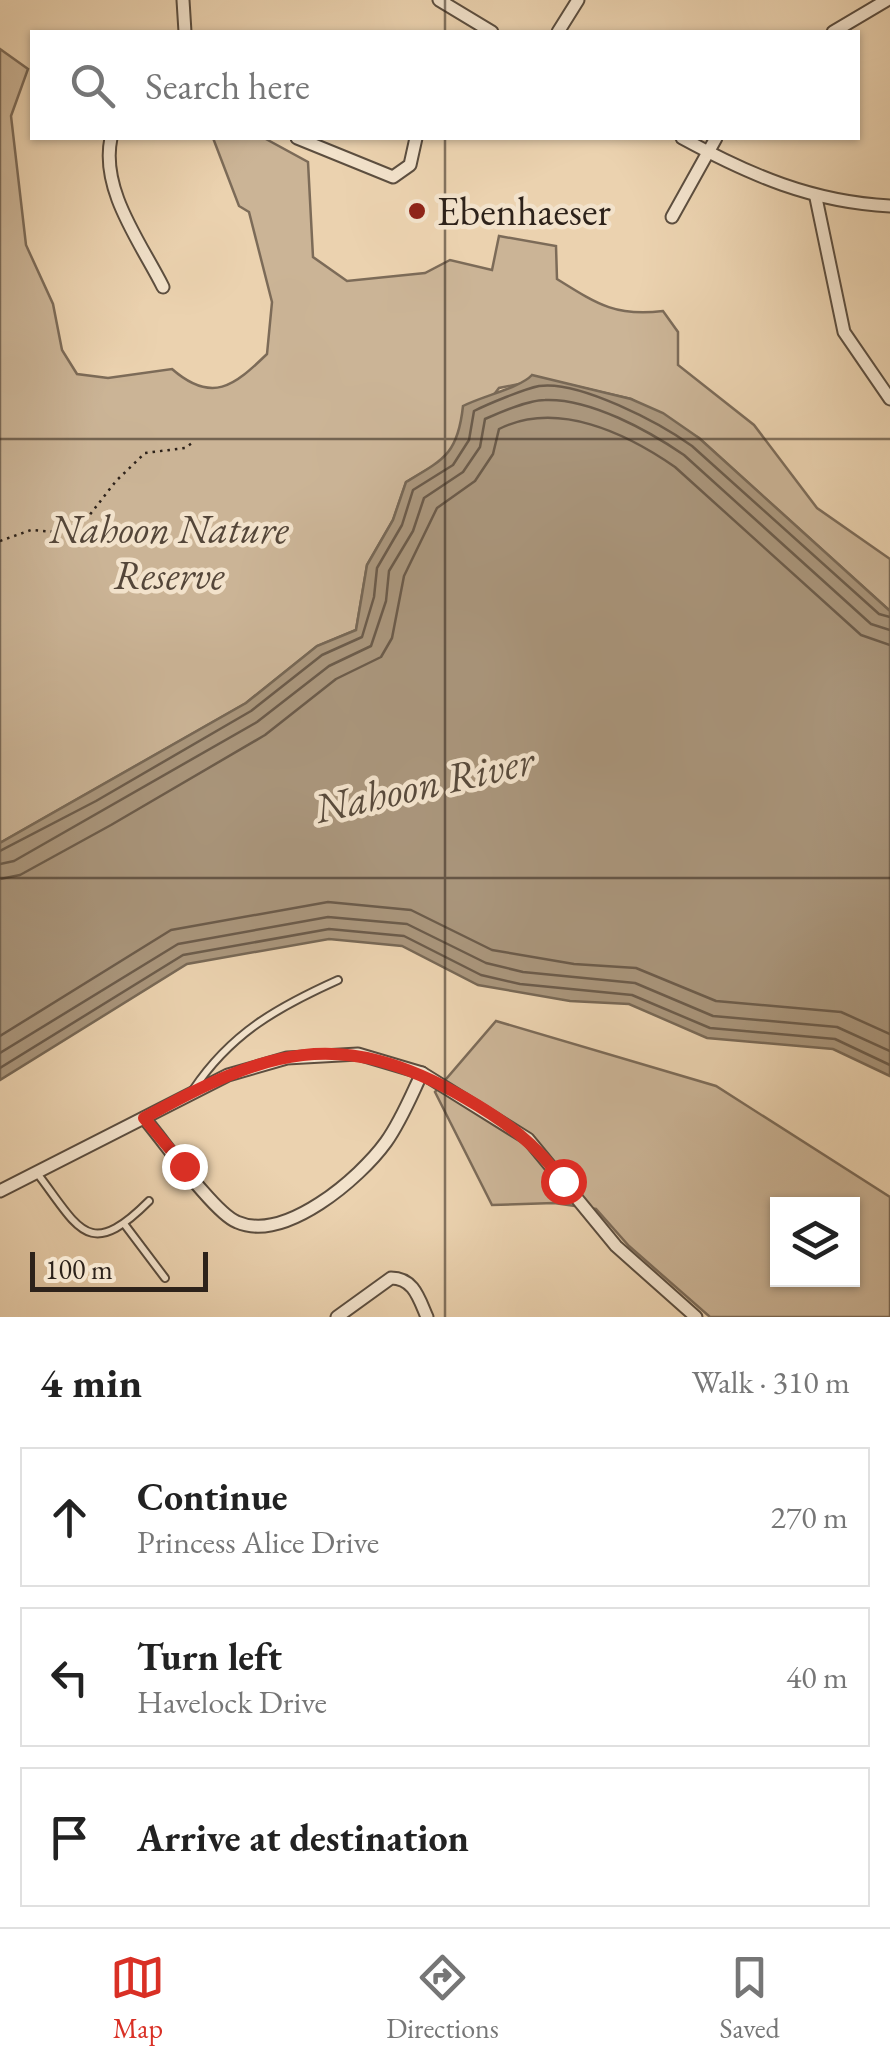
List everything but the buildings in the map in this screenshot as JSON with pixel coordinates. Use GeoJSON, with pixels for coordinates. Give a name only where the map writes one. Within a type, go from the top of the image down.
{"type":"FeatureCollection","features":[{"type":"Feature","properties":{"kind":"street"},"geometry":{"type":"LineString","coordinates":[[184,0],[185,30]]}},
{"type":"Feature","properties":{"kind":"street"},"geometry":{"type":"LineString","coordinates":[[438,0],[488,30]]}},
{"type":"Feature","properties":{"kind":"street"},"geometry":{"type":"LineString","coordinates":[[559,30],[578,0]]}},
{"type":"Feature","properties":{"kind":"street"},"geometry":{"type":"LineString","coordinates":[[836,30],[887,0]]}},
{"type":"Feature","properties":{"kind":"street"},"geometry":{"type":"LineString","coordinates":[[462,30],[469,19]]}},
{"type":"Feature","properties":{"kind":"street"},"geometry":{"type":"LineString","coordinates":[[112,140],[110,154],[127,223],[164,287]]}},
{"type":"Feature","properties":{"kind":"street"},"geometry":{"type":"LineString","coordinates":[[302,140],[393,177],[410,166],[416,140]]}},
{"type":"Feature","properties":{"kind":"street"},"geometry":{"type":"LineString","coordinates":[[686,140],[760,178],[816,198],[890,206]]}},
{"type":"Feature","properties":{"kind":"street"},"geometry":{"type":"LineString","coordinates":[[672,218],[715,140]]}},
{"type":"Feature","properties":{"kind":"street"},"geometry":{"type":"LineString","coordinates":[[816,198],[844,332],[890,398]]}},
{"type":"Feature","properties":{"kind":"street"},"geometry":{"type":"LineString","coordinates":[[0,1192],[192,1091],[262,1064],[336,1053],[382,1059],[422,1073],[528,1139],[616,1246],[696,1317]]}},
{"type":"Feature","properties":{"kind":"street"},"geometry":{"type":"LineString","coordinates":[[144,1118],[234,1222],[273,1223],[311,1209],[370,1162],[395,1128],[422,1073]]}},
{"type":"Feature","properties":{"kind":"street"},"geometry":{"type":"LineString","coordinates":[[337,1317],[391,1278],[406,1281],[427,1317]]}},
{"type":"Feature","properties":{"kind":"lane"},"geometry":{"type":"LineString","coordinates":[[192,1091],[237,1036],[279,1007],[338,980]]}},
{"type":"Feature","properties":{"kind":"lane"},"geometry":{"type":"LineString","coordinates":[[36,1172],[86,1231],[106,1234],[125,1225],[149,1201]]}},
{"type":"Feature","properties":{"kind":"lane"},"geometry":{"type":"LineString","coordinates":[[125,1225],[165,1278]]}},
{"type":"Feature","properties":{"kind":"path"},"geometry":{"type":"LineString","coordinates":[[0,541],[31,530],[56,532],[86,521],[116,482],[146,453],[185,448],[195,441]]}},
{"type":"Feature","properties":{"kind":"green space","name":"Nahoon Nature Reserve"},"geometry":{"type":"Polygon","coordinates":[[[0,49],[28,69],[11,116],[26,245],[53,304],[62,350],[77,374],[108,378],[172,369],[199,386],[222,387],[244,375],[267,354],[272,302],[249,212],[239,206],[214,140],[268,140],[308,162],[313,257],[347,281],[425,273],[450,260],[492,270],[499,236],[556,246],[557,279],[596,302],[632,312],[663,311],[678,332],[678,365],[754,425],[817,508],[890,559],[890,611],[699,438],[631,399],[532,376],[524,383],[499,388],[445,459],[406,482],[393,520],[367,565],[356,630],[317,646],[246,703],[0,843],[0,49]]]}},
{"type":"Feature","properties":{"kind":"green space"},"geometry":{"type":"Polygon","coordinates":[[[496,1021],[716,1086],[890,1197],[890,1317],[710,1317],[629,1246],[596,1209],[554,1203],[492,1205],[435,1092],[496,1021]]]}},
{"type":"Feature","properties":{"kind":"water","name":"Nahoon River"},"geometry":{"type":"Polygon","coordinates":[[[532,375],[631,399],[663,413],[699,438],[890,611],[890,1076],[833,1049],[707,1038],[629,1004],[570,1001],[478,985],[402,946],[329,939],[187,964],[0,1080],[0,843],[246,703],[317,646],[356,630],[367,565],[393,520],[406,482],[440,460],[453,445],[463,406],[532,375]]]}},
{"type":"Feature","properties":{"kind":"place","name":"Ebenhaeser"},"geometry":{"type":"Point","coordinates":[417,211]}},
{"type":"Feature","properties":{"kind":"route"},"geometry":{"type":"LineString","coordinates":[[184,1166],[144,1118],[228,1075],[287,1058],[336,1053],[382,1059],[422,1073],[528,1139],[563,1181]]}}]}
